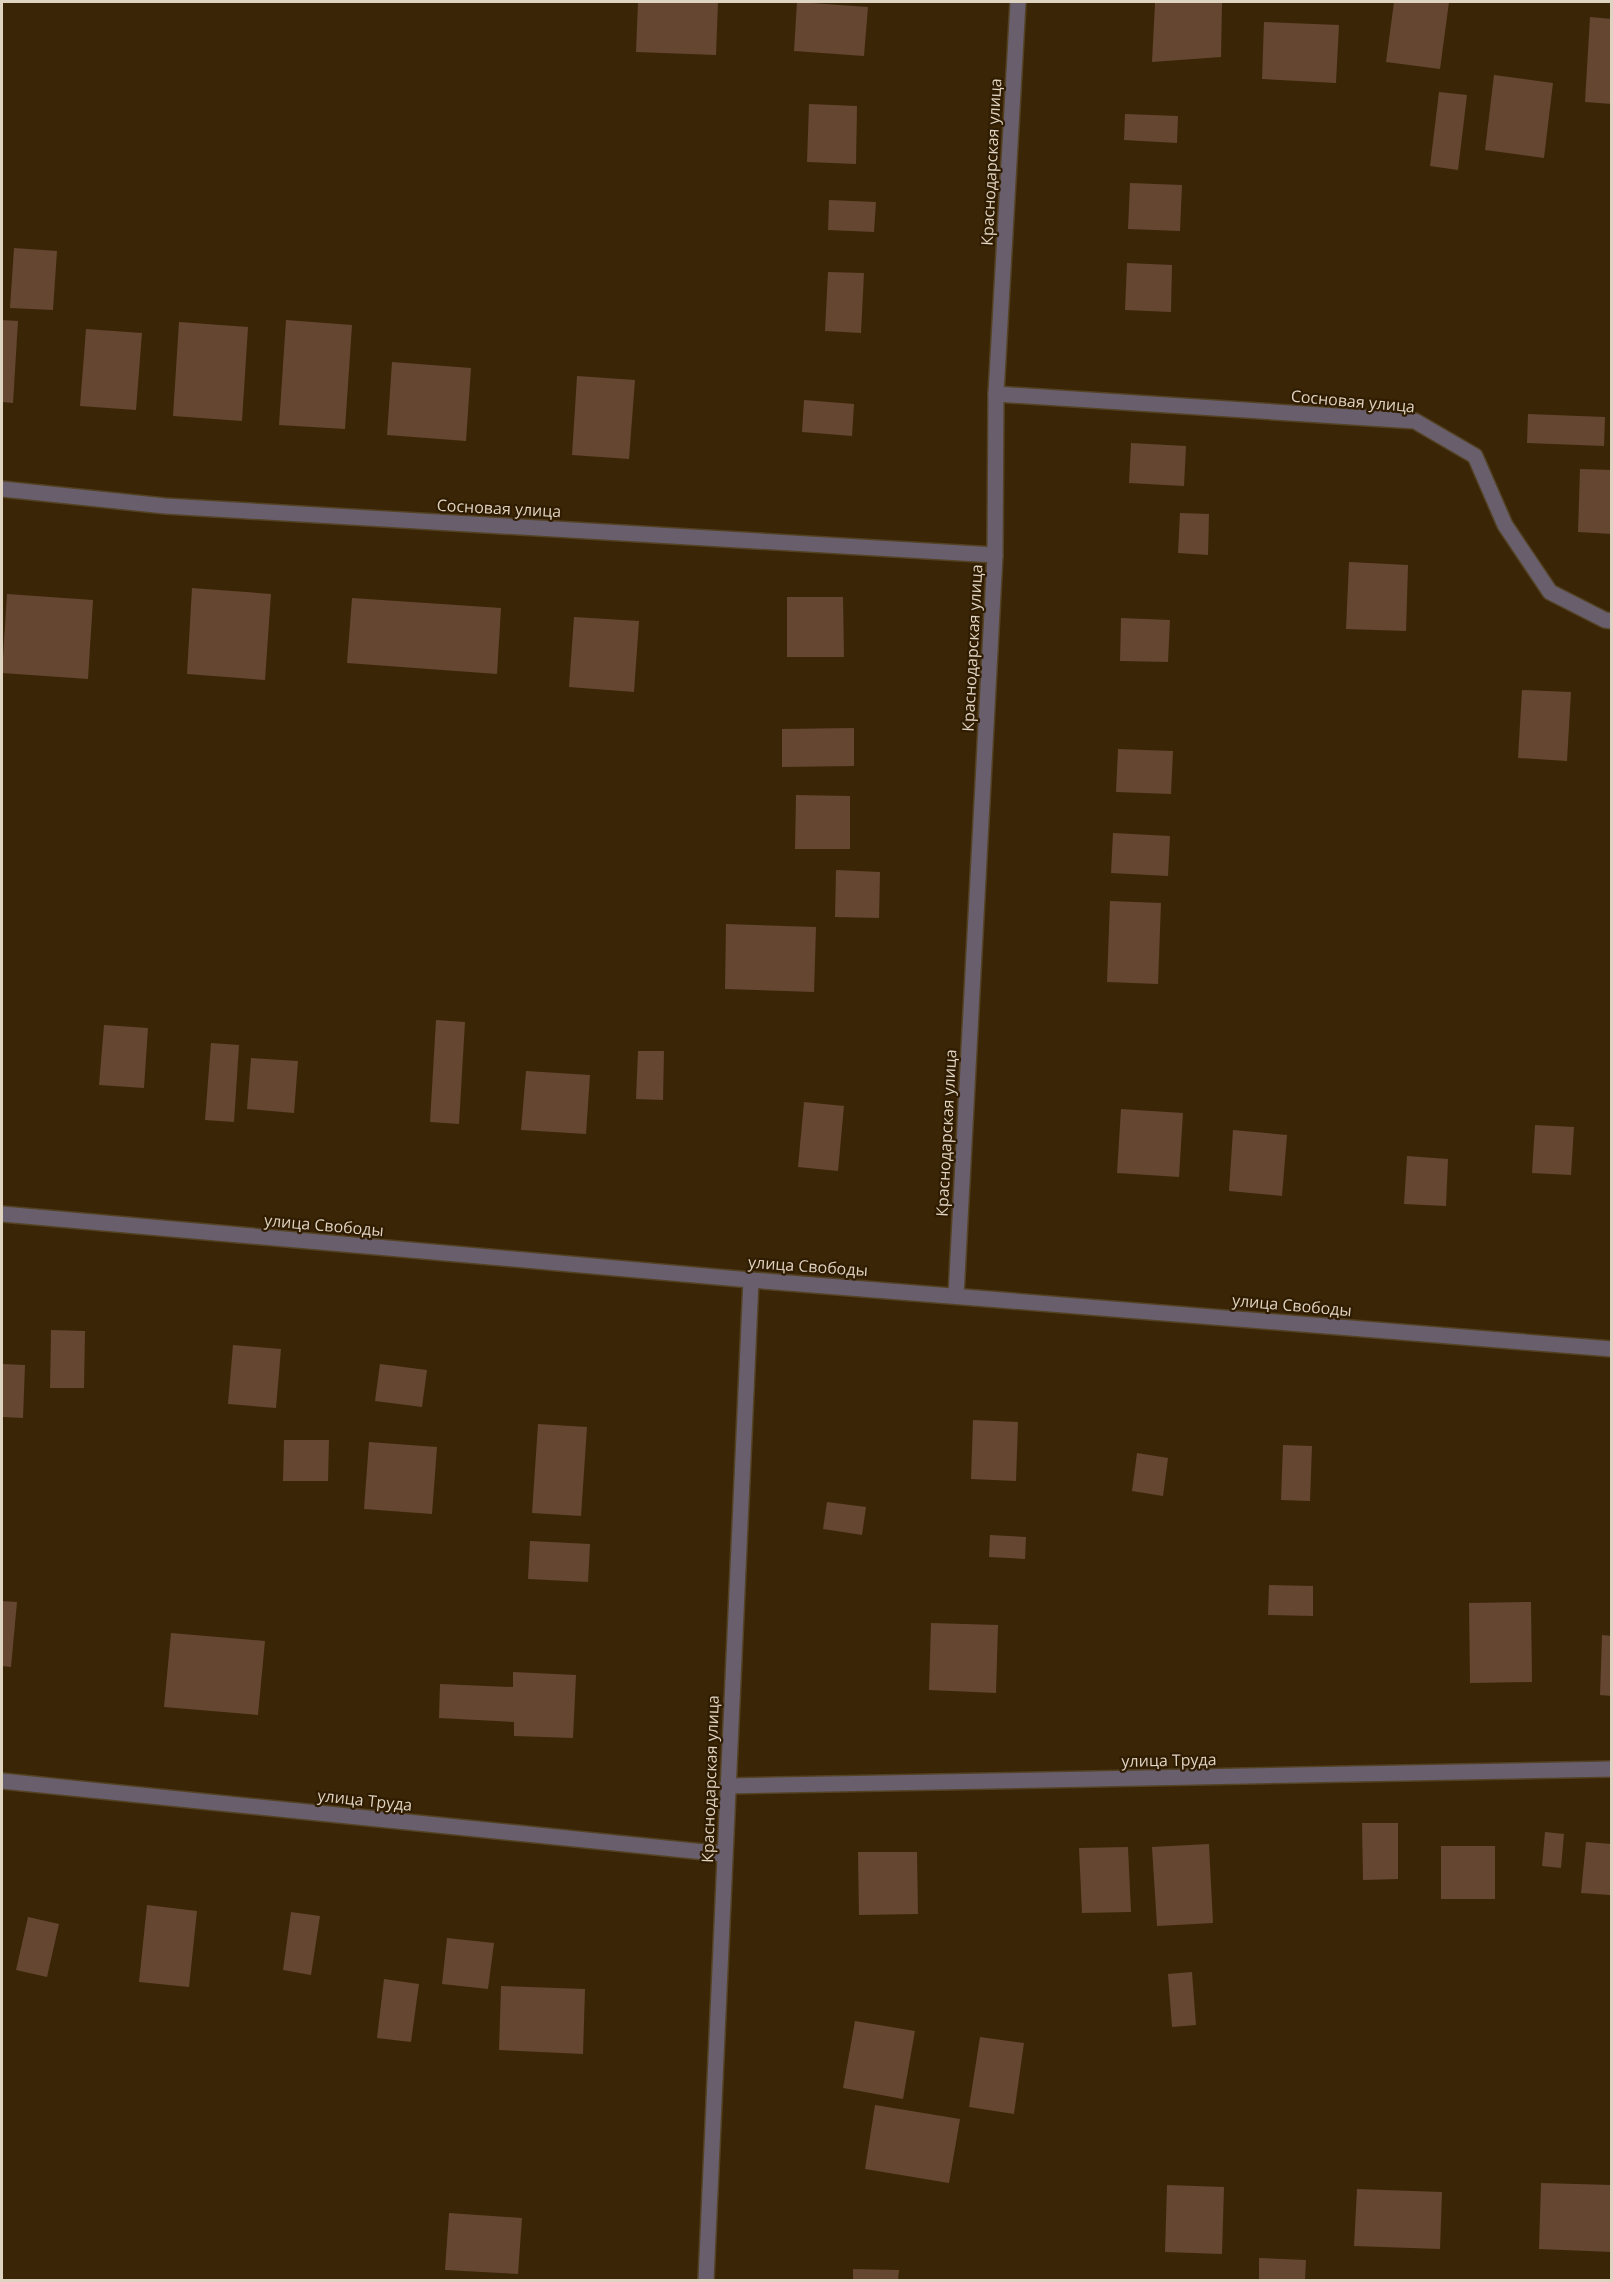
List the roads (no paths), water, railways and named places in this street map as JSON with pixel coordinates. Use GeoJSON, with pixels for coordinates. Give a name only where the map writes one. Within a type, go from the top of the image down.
{"type":"FeatureCollection","features":[{"type":"Feature","properties":{"kind":"street","name":"Краснодарская улица"},"geometry":{"type":"LineString","coordinates":[[956,1296],[995,555],[996,394],[1018,2]]}},
{"type":"Feature","properties":{"kind":"street","name":"Сосновая улица"},"geometry":{"type":"LineString","coordinates":[[996,394],[1414,421],[1475,456],[1505,525],[1550,592],[1611,621]]}},
{"type":"Feature","properties":{"kind":"street","name":"Сосновая улица"},"geometry":{"type":"LineString","coordinates":[[2,489],[165,506],[995,555]]}},
{"type":"Feature","properties":{"kind":"street","name":"улица Свободы"},"geometry":{"type":"LineString","coordinates":[[2,1214],[751,1280],[1611,1349]]}},
{"type":"Feature","properties":{"kind":"street","name":"Краснодарская улица"},"geometry":{"type":"LineString","coordinates":[[706,2280],[751,1280]]}},
{"type":"Feature","properties":{"kind":"street","name":"улица Труда"},"geometry":{"type":"LineString","coordinates":[[727,1786],[1611,1769]]}},
{"type":"Feature","properties":{"kind":"street","name":"улица Труда"},"geometry":{"type":"LineString","coordinates":[[2,1781],[724,1854]]}}]}
